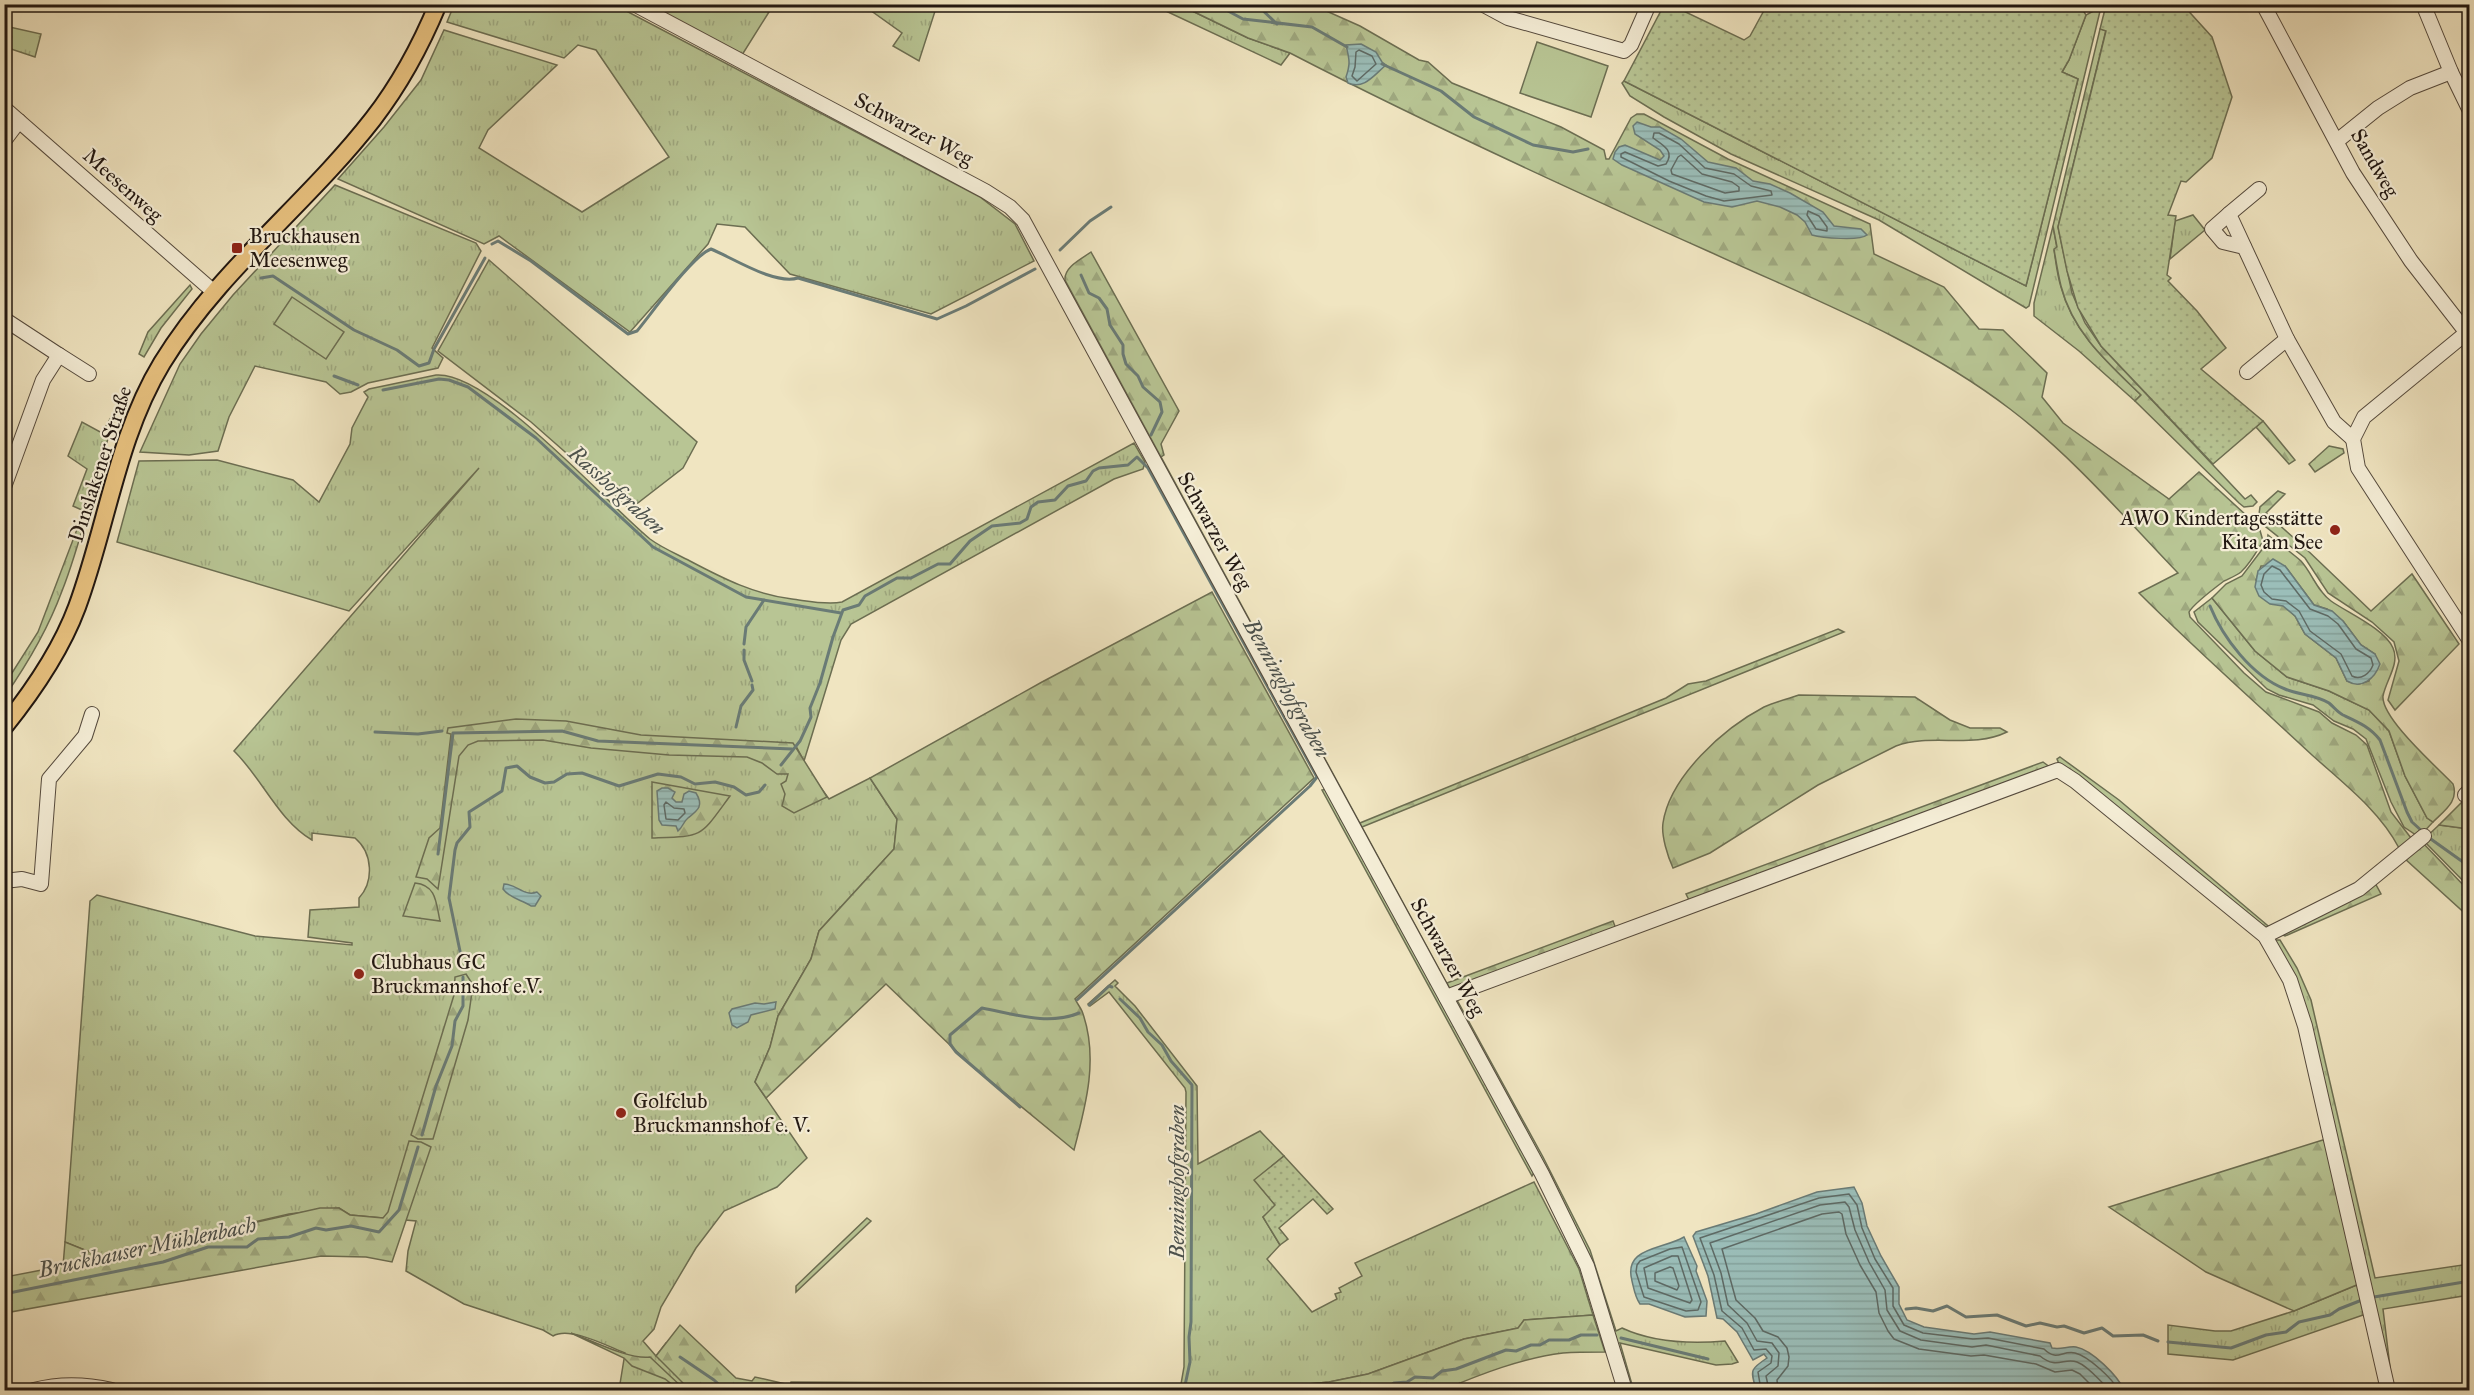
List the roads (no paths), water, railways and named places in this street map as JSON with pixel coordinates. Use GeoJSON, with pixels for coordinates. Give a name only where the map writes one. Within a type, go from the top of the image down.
{"type":"FeatureCollection","features":[{"type":"Feature","properties":{"kind":"main road","name":"Dinslakener Straße"},"geometry":{"type":"LineString","coordinates":[[7,730],[38,682],[77,608],[124,448],[146,393],[186,325],[372,120],[405,73],[438,4]]}},
{"type":"Feature","properties":{"kind":"street","name":"Schwarzer Weg"},"geometry":{"type":"LineString","coordinates":[[634,4],[985,191],[1010,207],[1023,220],[1542,1174],[1587,1266],[1624,1390]]}},
{"type":"Feature","properties":{"kind":"street"},"geometry":{"type":"LineString","coordinates":[[1482,4],[1508,18],[1624,51],[1630,45],[1649,4]]}},
{"type":"Feature","properties":{"kind":"street","name":"Sandweg"},"geometry":{"type":"LineString","coordinates":[[2263,4],[2354,173],[2411,261],[2468,333]]}},
{"type":"Feature","properties":{"kind":"street"},"geometry":{"type":"LineString","coordinates":[[2423,4],[2469,111]]}},
{"type":"Feature","properties":{"kind":"street"},"geometry":{"type":"LineString","coordinates":[[2337,141],[2378,108],[2410,88],[2451,72]]}},
{"type":"Feature","properties":{"kind":"street","name":"Meesenweg"},"geometry":{"type":"LineString","coordinates":[[4,108],[214,292]]}},
{"type":"Feature","properties":{"kind":"street"},"geometry":{"type":"LineString","coordinates":[[4,141],[19,121]]}},
{"type":"Feature","properties":{"kind":"street"},"geometry":{"type":"LineString","coordinates":[[2244,247],[2223,242],[2212,230],[2259,189]]}},
{"type":"Feature","properties":{"kind":"street"},"geometry":{"type":"LineString","coordinates":[[2229,214],[2287,339],[2334,422],[2353,439]]}},
{"type":"Feature","properties":{"kind":"street"},"geometry":{"type":"LineString","coordinates":[[4,319],[89,374]]}},
{"type":"Feature","properties":{"kind":"street"},"geometry":{"type":"LineString","coordinates":[[2468,333],[2364,417],[2353,439],[2358,468],[2469,641]]}},
{"type":"Feature","properties":{"kind":"street"},"geometry":{"type":"LineString","coordinates":[[2247,372],[2287,339]]}},
{"type":"Feature","properties":{"kind":"street"},"geometry":{"type":"LineString","coordinates":[[4,487],[43,380],[59,355]]}},
{"type":"Feature","properties":{"kind":"street"},"geometry":{"type":"LineString","coordinates":[[4,881],[22,879],[41,884],[50,779],[85,736],[92,714]]}},
{"type":"Feature","properties":{"kind":"street"},"geometry":{"type":"LineString","coordinates":[[1446,997],[2058,770],[2265,936],[2290,980],[2305,1026],[2388,1390]]}},
{"type":"Feature","properties":{"kind":"street"},"geometry":{"type":"LineString","coordinates":[[2265,936],[2358,889],[2424,836]]}},
{"type":"Feature","properties":{"kind":"street"},"geometry":{"type":"LineString","coordinates":[[34,1390],[50,1386],[91,1385],[112,1390]]}},
{"type":"Feature","properties":{"kind":"water"},"geometry":{"type":"Polygon","coordinates":[[[1361,44],[1376,52],[1386,65],[1364,83],[1354,85],[1348,83],[1346,77],[1349,61],[1346,45],[1361,44]]]}},
{"type":"Feature","properties":{"kind":"water"},"geometry":{"type":"Polygon","coordinates":[[[1637,122],[1651,127],[1660,127],[1681,139],[1708,162],[1736,168],[1753,181],[1770,184],[1790,193],[1823,212],[1834,226],[1861,229],[1867,235],[1832,238],[1812,235],[1805,222],[1797,215],[1780,207],[1757,201],[1732,207],[1704,202],[1622,165],[1613,159],[1619,147],[1625,145],[1660,160],[1664,156],[1660,150],[1635,134],[1633,126],[1637,122]]]}},
{"type":"Feature","properties":{"kind":"water"},"geometry":{"type":"Polygon","coordinates":[[[2273,559],[2285,566],[2314,605],[2332,611],[2343,621],[2361,645],[2375,654],[2380,664],[2371,678],[2358,684],[2347,681],[2336,658],[2305,634],[2295,616],[2283,606],[2270,604],[2259,596],[2255,587],[2258,571],[2273,559]]]}},
{"type":"Feature","properties":{"kind":"water"},"geometry":{"type":"Polygon","coordinates":[[[662,788],[675,792],[672,798],[676,802],[682,802],[684,794],[689,791],[696,793],[700,801],[695,813],[678,831],[676,826],[662,825],[659,820],[657,791],[662,788]]]}},
{"type":"Feature","properties":{"kind":"water"},"geometry":{"type":"Polygon","coordinates":[[[504,884],[528,893],[537,892],[541,896],[535,906],[531,906],[509,895],[503,889],[504,884]]]}},
{"type":"Feature","properties":{"kind":"water"},"geometry":{"type":"Polygon","coordinates":[[[776,1002],[775,1009],[751,1015],[748,1022],[737,1028],[732,1025],[729,1013],[732,1009],[755,1003],[776,1002]]]}},
{"type":"Feature","properties":{"kind":"water"},"geometry":{"type":"Polygon","coordinates":[[[1854,1187],[1862,1203],[1867,1226],[1899,1287],[1899,1304],[1907,1320],[1924,1327],[1974,1334],[1990,1332],[2050,1343],[2052,1348],[2058,1349],[2076,1347],[2104,1364],[2124,1390],[1756,1390],[1753,1378],[1754,1368],[1767,1358],[1764,1354],[1753,1360],[1737,1332],[1723,1319],[1717,1318],[1708,1276],[1693,1236],[1696,1232],[1817,1192],[1854,1187]]]}},
{"type":"Feature","properties":{"kind":"water"},"geometry":{"type":"Polygon","coordinates":[[[1684,1237],[1697,1266],[1696,1271],[1707,1301],[1706,1316],[1685,1317],[1649,1304],[1640,1304],[1635,1293],[1631,1270],[1633,1262],[1646,1251],[1684,1237]]]}},
{"type":"Feature","properties":{"kind":"waterway"},"geometry":{"type":"LineString","coordinates":[[1215,4],[1243,19],[1312,27],[1347,47]]}},
{"type":"Feature","properties":{"kind":"waterway"},"geometry":{"type":"LineString","coordinates":[[1256,4],[1277,24]]}},
{"type":"Feature","properties":{"kind":"waterway"},"geometry":{"type":"LineString","coordinates":[[1382,64],[1441,91],[1474,117],[1533,145],[1573,152],[1588,149]]}},
{"type":"Feature","properties":{"kind":"waterway"},"geometry":{"type":"LineString","coordinates":[[1060,250],[1090,221],[1111,207]]}},
{"type":"Feature","properties":{"kind":"waterway"},"geometry":{"type":"LineString","coordinates":[[492,244],[498,241],[531,261],[628,334],[637,331],[683,273],[711,249],[754,270],[777,278],[798,278],[937,319],[1035,269]]}},
{"type":"Feature","properties":{"kind":"waterway"},"geometry":{"type":"LineString","coordinates":[[261,278],[273,276],[354,330],[397,350],[419,366],[429,363],[434,349],[485,258]]}},
{"type":"Feature","properties":{"kind":"waterway"},"geometry":{"type":"LineString","coordinates":[[1081,275],[1089,293],[1099,298],[1107,309],[1110,325],[1123,345],[1126,364],[1138,376],[1143,387],[1160,402],[1162,412],[1151,435]]}},
{"type":"Feature","properties":{"kind":"waterway","name":"Rasshofgraben"},"geometry":{"type":"LineString","coordinates":[[334,376],[358,385]]}},
{"type":"Feature","properties":{"kind":"waterway","name":"Rasshofgraben"},"geometry":{"type":"LineString","coordinates":[[383,390],[439,379],[468,387],[536,438],[653,547],[746,597],[841,613]]}},
{"type":"Feature","properties":{"kind":"waterway","name":"Benninghofgraben"},"geometry":{"type":"LineString","coordinates":[[781,765],[800,741],[811,717],[810,708],[843,610],[859,605],[865,596],[897,578],[911,578],[938,564],[950,564],[970,541],[992,526],[1020,523],[1027,519],[1031,507],[1038,502],[1055,500],[1068,486],[1086,481],[1093,471],[1099,468],[1128,465],[1137,457],[1148,468],[1317,777],[1310,786],[1077,1000]]}},
{"type":"Feature","properties":{"kind":"waterway"},"geometry":{"type":"LineString","coordinates":[[744,644],[746,627],[764,600]]}},
{"type":"Feature","properties":{"kind":"waterway"},"geometry":{"type":"LineString","coordinates":[[2210,606],[2231,643],[2261,675],[2285,689],[2324,700],[2341,714],[2363,725],[2376,735],[2380,740],[2407,812],[2412,822],[2423,832]]}},
{"type":"Feature","properties":{"kind":"waterway"},"geometry":{"type":"LineString","coordinates":[[744,650],[744,660],[752,681]]}},
{"type":"Feature","properties":{"kind":"waterway"},"geometry":{"type":"LineString","coordinates":[[736,727],[741,706],[753,690],[752,685]]}},
{"type":"Feature","properties":{"kind":"waterway"},"geometry":{"type":"LineString","coordinates":[[375,732],[418,734],[442,731]]}},
{"type":"Feature","properties":{"kind":"waterway"},"geometry":{"type":"LineString","coordinates":[[438,854],[453,733],[562,731],[598,741],[792,749]]}},
{"type":"Feature","properties":{"kind":"waterway","name":"Bruckhauser Mühlenbach"},"geometry":{"type":"LineString","coordinates":[[461,956],[449,898],[455,850],[457,843],[470,827],[469,812],[502,791],[506,768],[517,766],[530,777],[545,783],[554,782],[567,774],[582,773],[619,786],[658,774],[681,777],[695,784],[715,782],[734,787],[746,795],[759,792],[765,785]]}},
{"type":"Feature","properties":{"kind":"waterway"},"geometry":{"type":"LineString","coordinates":[[2428,837],[2470,867]]}},
{"type":"Feature","properties":{"kind":"waterway","name":"Bruckhauser Mühlenbach"},"geometry":{"type":"LineString","coordinates":[[422,1135],[436,1086],[452,1046],[455,1021],[463,1006],[463,977]]}},
{"type":"Feature","properties":{"kind":"waterway","name":"Benninghofgraben"},"geometry":{"type":"LineString","coordinates":[[1089,1005],[1109,986],[1112,987]]}},
{"type":"Feature","properties":{"kind":"waterway","name":"Benninghofgraben"},"geometry":{"type":"LineString","coordinates":[[1120,999],[1140,1018],[1148,1032],[1162,1045],[1171,1061],[1192,1085],[1190,1362],[1184,1390]]}},
{"type":"Feature","properties":{"kind":"waterway","name":"Benninghofgraben"},"geometry":{"type":"LineString","coordinates":[[1020,1107],[956,1052],[950,1044],[950,1035],[982,1008],[1043,1019],[1055,1019],[1079,1013]]}},
{"type":"Feature","properties":{"kind":"waterway","name":"Bruckhauser Mühlenbach"},"geometry":{"type":"LineString","coordinates":[[4,1294],[163,1262],[208,1247],[247,1247],[258,1239],[289,1237],[316,1228],[326,1230],[351,1226],[379,1232],[399,1210],[418,1147]]}},
{"type":"Feature","properties":{"kind":"waterway"},"geometry":{"type":"LineString","coordinates":[[2374,1297],[2470,1281]]}},
{"type":"Feature","properties":{"kind":"waterway"},"geometry":{"type":"LineString","coordinates":[[2168,1342],[2231,1348],[2266,1335],[2286,1332],[2299,1322],[2330,1315],[2362,1300]]}},
{"type":"Feature","properties":{"kind":"waterway"},"geometry":{"type":"LineString","coordinates":[[1906,1309],[1933,1311],[1947,1306],[1966,1317],[1997,1315],[2026,1326],[2040,1323],[2057,1327],[2064,1326],[2084,1333],[2102,1328],[2113,1336],[2143,1335],[2158,1341]]}},
{"type":"Feature","properties":{"kind":"waterway"},"geometry":{"type":"LineString","coordinates":[[1383,1390],[1394,1383],[1407,1382],[1415,1377],[1433,1378],[1442,1371],[1456,1369],[1506,1350],[1516,1351],[1531,1345],[1540,1345],[1549,1340],[1569,1340],[1581,1335],[1597,1335]]}},
{"type":"Feature","properties":{"kind":"waterway"},"geometry":{"type":"LineString","coordinates":[[1621,1338],[1708,1359]]}},
{"type":"Feature","properties":{"kind":"waterway"},"geometry":{"type":"LineString","coordinates":[[680,1357],[725,1390]]}},
{"type":"Feature","properties":{"kind":"place","name":"Bruckhausen Meesenweg"},"geometry":{"type":"Point","coordinates":[237,248]}},
{"type":"Feature","properties":{"kind":"place","name":"AWO Kindertagesstätte Kita am See"},"geometry":{"type":"Point","coordinates":[2335,530]}},
{"type":"Feature","properties":{"kind":"place","name":"Clubhaus GC Bruckmannshof e.V."},"geometry":{"type":"Point","coordinates":[359,974]}},
{"type":"Feature","properties":{"kind":"place","name":"Golfclub Bruckmannshof e. V."},"geometry":{"type":"Point","coordinates":[621,1113]}}]}
